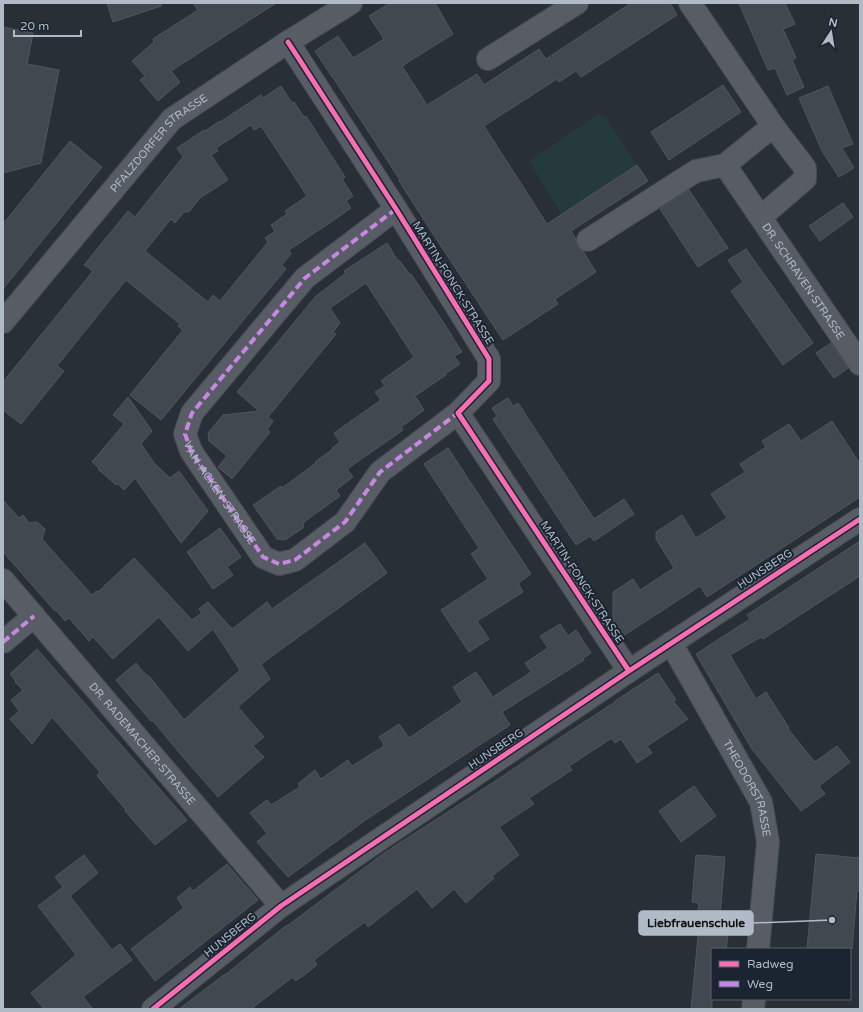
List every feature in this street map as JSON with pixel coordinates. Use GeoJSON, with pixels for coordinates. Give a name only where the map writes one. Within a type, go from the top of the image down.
{"type":"FeatureCollection","features":[{"type":"Feature","properties":{"kind":"street","name":"PFALZDORFER STRASSE"},"geometry":{"type":"LineString","coordinates":[[3,322],[172,119],[350,3]]}},
{"type":"Feature","properties":{"kind":"street"},"geometry":{"type":"LineString","coordinates":[[488,59],[577,3]]}},
{"type":"Feature","properties":{"kind":"street","name":"DR. SCHRAVEN-STRASSE"},"geometry":{"type":"LineString","coordinates":[[690,3],[773,126],[805,168],[805,179],[761,217]]}},
{"type":"Feature","properties":{"kind":"street","name":"MARTIN-FONCK-STRASSE"},"geometry":{"type":"LineString","coordinates":[[288,42],[396,209],[489,359],[489,381],[458,413],[629,671]]}},
{"type":"Feature","properties":{"kind":"street"},"geometry":{"type":"LineString","coordinates":[[588,240],[696,171],[725,165],[773,126]]}},
{"type":"Feature","properties":{"kind":"street","name":"DR. SCHRAVEN-STRASSE"},"geometry":{"type":"LineString","coordinates":[[725,165],[860,364]]}},
{"type":"Feature","properties":{"kind":"street","name":"VAN-ACKEN-STRASSE"},"geometry":{"type":"LineString","coordinates":[[396,209],[304,278],[192,413],[185,434],[191,451],[264,557],[279,564],[295,560],[345,522],[380,472],[458,413]]}},
{"type":"Feature","properties":{"kind":"street","name":"HUNSBERG"},"geometry":{"type":"LineString","coordinates":[[153,1009],[281,906],[629,671],[860,519]]}},
{"type":"Feature","properties":{"kind":"street","name":"DR. RADEMACHER-STRASSE"},"geometry":{"type":"LineString","coordinates":[[3,580],[281,906]]}},
{"type":"Feature","properties":{"kind":"street"},"geometry":{"type":"LineString","coordinates":[[3,642],[34,616]]}},
{"type":"Feature","properties":{"kind":"street","name":"THEODORSTRASSE"},"geometry":{"type":"LineString","coordinates":[[671,643],[761,802],[768,842],[758,948]]}},
{"type":"Feature","properties":{"kind":"green space"},"geometry":{"type":"Polygon","coordinates":[[[599,114],[605,116],[637,165],[562,215],[529,161],[599,114]]]}},
{"type":"Feature","properties":{"kind":"building"},"geometry":{"type":"Polygon","coordinates":[[[107,3],[161,3],[161,6],[113,22],[107,3]]]}},
{"type":"Feature","properties":{"kind":"building"},"geometry":{"type":"Polygon","coordinates":[[[193,3],[276,3],[171,71],[180,82],[158,101],[140,80],[145,76],[132,61],[154,42],[153,39],[198,10],[193,3]]]}},
{"type":"Feature","properties":{"kind":"building"},"geometry":{"type":"Polygon","coordinates":[[[390,3],[435,3],[453,34],[402,66],[427,105],[477,74],[484,85],[539,49],[546,59],[631,3],[670,3],[677,15],[581,77],[576,71],[559,82],[557,79],[484,126],[547,224],[637,165],[648,181],[571,231],[576,239],[577,246],[583,251],[596,272],[555,299],[558,304],[503,340],[315,51],[338,36],[353,58],[384,39],[369,16],[390,3]]]}},
{"type":"Feature","properties":{"kind":"building"},"geometry":{"type":"Polygon","coordinates":[[[739,3],[785,3],[795,24],[783,29],[796,58],[792,60],[804,87],[787,95],[775,68],[768,70],[739,3]]]}},
{"type":"Feature","properties":{"kind":"building"},"geometry":{"type":"Polygon","coordinates":[[[3,27],[33,33],[27,64],[59,70],[41,163],[3,173],[3,27]]]}},
{"type":"Feature","properties":{"kind":"building"},"geometry":{"type":"Polygon","coordinates":[[[723,85],[741,112],[669,160],[651,132],[723,85]]]}},
{"type":"Feature","properties":{"kind":"building"},"geometry":{"type":"Polygon","coordinates":[[[281,86],[292,103],[294,102],[304,117],[306,116],[345,177],[342,179],[353,196],[346,201],[351,208],[289,250],[291,254],[282,265],[286,269],[161,420],[130,395],[183,330],[178,326],[180,324],[126,280],[57,366],[64,371],[21,424],[3,410],[3,382],[93,271],[84,265],[128,211],[135,217],[183,157],[177,148],[261,95],[263,98],[281,86]],[[251,125],[216,148],[218,151],[211,155],[228,180],[200,198],[189,212],[184,212],[175,223],[171,219],[145,251],[208,302],[213,295],[220,301],[268,242],[265,238],[275,231],[271,225],[287,214],[285,211],[307,196],[261,126],[254,130],[251,125]]]}},
{"type":"Feature","properties":{"kind":"building"},"geometry":{"type":"Polygon","coordinates":[[[828,86],[853,144],[842,148],[854,168],[839,177],[822,151],[799,98],[828,86]]]}},
{"type":"Feature","properties":{"kind":"building"},"geometry":{"type":"Polygon","coordinates":[[[70,141],[102,167],[3,289],[3,224],[70,141]]]}},
{"type":"Feature","properties":{"kind":"building"},"geometry":{"type":"Polygon","coordinates":[[[689,190],[728,248],[698,267],[660,209],[689,190]]]}},
{"type":"Feature","properties":{"kind":"building"},"geometry":{"type":"Polygon","coordinates":[[[843,203],[853,217],[820,241],[809,226],[843,203]]]}},
{"type":"Feature","properties":{"kind":"building"},"geometry":{"type":"Polygon","coordinates":[[[387,243],[398,261],[399,260],[410,275],[411,274],[462,352],[454,356],[460,364],[415,396],[424,410],[401,427],[403,430],[347,469],[353,477],[336,490],[340,496],[304,522],[303,528],[285,540],[277,539],[253,505],[281,486],[282,488],[333,449],[332,448],[340,442],[334,433],[381,400],[375,392],[385,386],[381,381],[414,357],[366,283],[330,308],[340,323],[333,332],[336,334],[268,417],[273,421],[267,430],[270,432],[232,479],[218,467],[227,456],[209,441],[208,433],[223,415],[259,411],[237,392],[316,296],[346,273],[344,271],[387,243]]]}},
{"type":"Feature","properties":{"kind":"building"},"geometry":{"type":"Polygon","coordinates":[[[746,249],[813,343],[783,365],[731,291],[743,282],[728,260],[746,249]]]}},
{"type":"Feature","properties":{"kind":"building"},"geometry":{"type":"Polygon","coordinates":[[[831,343],[848,368],[834,378],[816,353],[831,343]]]}},
{"type":"Feature","properties":{"kind":"building"},"geometry":{"type":"Polygon","coordinates":[[[128,397],[152,431],[141,444],[155,464],[170,478],[179,471],[208,511],[181,543],[135,478],[124,490],[117,483],[116,485],[92,462],[124,424],[113,415],[128,397]]]}},
{"type":"Feature","properties":{"kind":"building"},"geometry":{"type":"Polygon","coordinates":[[[508,398],[513,406],[518,403],[594,519],[624,499],[634,514],[594,541],[590,536],[576,545],[493,419],[497,416],[492,408],[508,398]]]}},
{"type":"Feature","properties":{"kind":"building"},"geometry":{"type":"Polygon","coordinates":[[[832,421],[860,464],[860,497],[707,597],[700,586],[623,636],[613,622],[613,592],[633,579],[640,590],[674,568],[656,539],[656,532],[682,515],[696,538],[727,518],[711,494],[745,472],[740,464],[766,447],[762,441],[789,424],[801,441],[832,421]]]}},
{"type":"Feature","properties":{"kind":"building"},"geometry":{"type":"Polygon","coordinates":[[[448,448],[531,574],[518,583],[523,592],[477,621],[489,639],[469,652],[441,610],[488,579],[471,554],[479,548],[424,464],[448,448]]]}},
{"type":"Feature","properties":{"kind":"building"},"geometry":{"type":"Polygon","coordinates":[[[3,500],[19,518],[23,515],[29,523],[37,522],[45,529],[42,539],[92,595],[97,591],[98,592],[134,558],[192,620],[202,613],[199,609],[208,602],[232,629],[267,602],[272,609],[365,543],[387,573],[261,664],[270,679],[238,707],[264,737],[253,746],[264,757],[218,797],[116,680],[136,663],[143,672],[150,677],[184,720],[240,670],[213,629],[188,651],[159,617],[113,659],[93,637],[89,641],[69,618],[65,621],[3,552],[3,500]]]}},
{"type":"Feature","properties":{"kind":"building"},"geometry":{"type":"Polygon","coordinates":[[[220,528],[241,557],[227,567],[233,575],[213,589],[187,552],[220,528]]]}},
{"type":"Feature","properties":{"kind":"building"},"geometry":{"type":"Polygon","coordinates":[[[860,541],[860,576],[763,639],[761,637],[730,655],[756,699],[766,692],[789,728],[788,729],[815,762],[837,746],[850,762],[819,786],[825,794],[801,811],[752,749],[696,654],[750,619],[747,615],[860,541]]]}},
{"type":"Feature","properties":{"kind":"building"},"geometry":{"type":"Polygon","coordinates":[[[560,624],[568,636],[576,630],[591,653],[583,658],[584,660],[502,712],[510,725],[364,821],[288,877],[257,842],[267,833],[250,813],[267,800],[271,805],[300,787],[298,784],[315,770],[321,779],[348,760],[352,766],[384,746],[379,737],[399,724],[409,738],[462,702],[453,687],[476,672],[493,697],[531,672],[525,663],[548,648],[540,636],[560,624]]]}},
{"type":"Feature","properties":{"kind":"building"},"geometry":{"type":"Polygon","coordinates":[[[37,649],[187,820],[155,845],[97,776],[100,772],[52,717],[32,744],[10,719],[19,711],[11,700],[23,690],[10,674],[37,649]]]}},
{"type":"Feature","properties":{"kind":"building"},"geometry":{"type":"Polygon","coordinates":[[[658,673],[676,700],[673,701],[688,719],[647,746],[652,753],[637,763],[621,739],[615,743],[612,738],[569,766],[572,770],[529,798],[534,804],[499,827],[519,855],[492,876],[494,878],[466,903],[454,889],[432,908],[417,889],[368,927],[365,922],[340,940],[314,960],[317,965],[303,976],[295,981],[293,977],[251,1009],[179,1009],[225,975],[287,925],[384,853],[658,673]]]}},
{"type":"Feature","properties":{"kind":"building"},"geometry":{"type":"Polygon","coordinates":[[[694,786],[716,816],[681,842],[659,811],[694,786]]]}},
{"type":"Feature","properties":{"kind":"building"},"geometry":{"type":"Polygon","coordinates":[[[816,854],[860,858],[860,892],[857,891],[852,949],[807,948],[816,854]]]}},
{"type":"Feature","properties":{"kind":"building"},"geometry":{"type":"Polygon","coordinates":[[[84,855],[98,873],[70,896],[112,950],[120,944],[132,960],[83,997],[93,1009],[44,1009],[31,993],[76,955],[38,906],[63,887],[55,877],[84,855]]]}},
{"type":"Feature","properties":{"kind":"building"},"geometry":{"type":"Polygon","coordinates":[[[696,855],[725,857],[719,928],[729,929],[726,948],[711,948],[712,1009],[691,1009],[699,926],[696,926],[699,903],[692,902],[696,855]]]}},
{"type":"Feature","properties":{"kind":"building"},"geometry":{"type":"Polygon","coordinates":[[[227,864],[258,900],[155,981],[131,949],[184,908],[177,898],[190,887],[193,891],[227,864]]]}},
{"type":"Feature","properties":{"kind":"marked path"},"geometry":{"type":"LineString","coordinates":[[396,209],[305,278],[192,413],[185,434],[191,451],[263,557],[279,564],[295,560],[345,522],[380,472],[458,413]]}},
{"type":"Feature","properties":{"kind":"marked path"},"geometry":{"type":"LineString","coordinates":[[3,642],[34,616]]}},
{"type":"Feature","properties":{"kind":"cycle path"},"geometry":{"type":"LineString","coordinates":[[288,42],[396,209],[489,359],[489,381],[458,413],[629,671]]}},
{"type":"Feature","properties":{"kind":"cycle path"},"geometry":{"type":"LineString","coordinates":[[153,1009],[281,906],[629,671],[860,519]]}},
{"type":"Feature","properties":{"kind":"place","name":"Liebfrauenschule"},"geometry":{"type":"Point","coordinates":[832,920]}}]}
